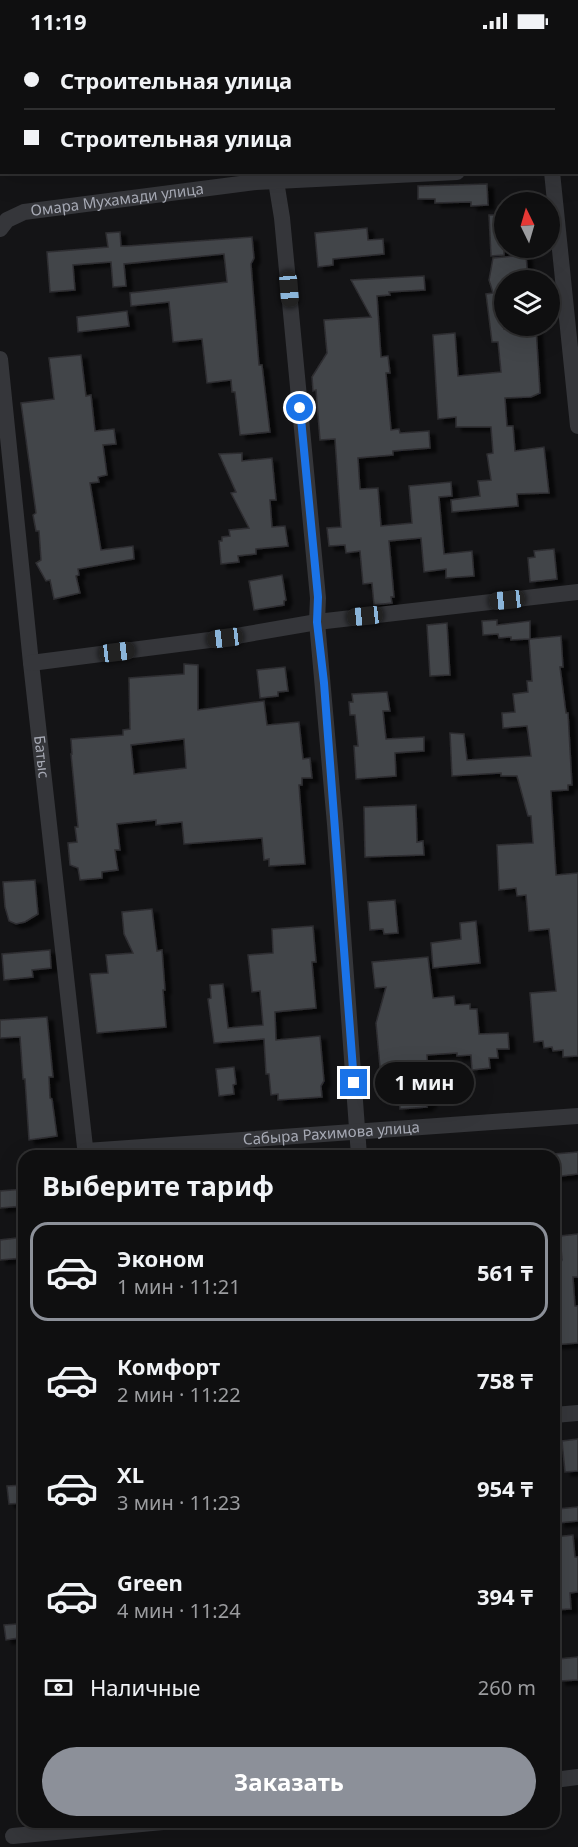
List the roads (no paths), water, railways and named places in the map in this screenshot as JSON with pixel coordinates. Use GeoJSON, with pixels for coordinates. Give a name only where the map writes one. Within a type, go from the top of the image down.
{"type":"FeatureCollection","features":[{"type":"Feature","properties":{"kind":"street","name":"Омара Мухамади улица"},"geometry":{"type":"LineString","coordinates":[[0,229],[7,220],[24,212],[250,177],[276,181],[405,174]]}},
{"type":"Feature","properties":{"kind":"street"},"geometry":{"type":"LineString","coordinates":[[552,174],[578,426]]}},
{"type":"Feature","properties":{"kind":"street"},"geometry":{"type":"LineString","coordinates":[[276,181],[282,218],[317,586],[317,622],[329,742],[359,1150]]}},
{"type":"Feature","properties":{"kind":"street","name":"Батыс"},"geometry":{"type":"LineString","coordinates":[[0,359],[31,663],[86,1150]]}},
{"type":"Feature","properties":{"kind":"street"},"geometry":{"type":"LineString","coordinates":[[31,663],[225,638],[317,622],[578,592]]}},
{"type":"Feature","properties":{"kind":"street","name":"Сабыра Рахимова улица"},"geometry":{"type":"LineString","coordinates":[[133,1150],[357,1131],[578,1116]]}},
{"type":"Feature","properties":{"kind":"street"},"geometry":{"type":"LineString","coordinates":[[560,1414],[578,1413]]}},
{"type":"Feature","properties":{"kind":"street"},"geometry":{"type":"LineString","coordinates":[[560,1779],[578,1777]]}},
{"type":"Feature","properties":{"kind":"street"},"geometry":{"type":"LineString","coordinates":[[13,1836],[99,1828]]}}]}
